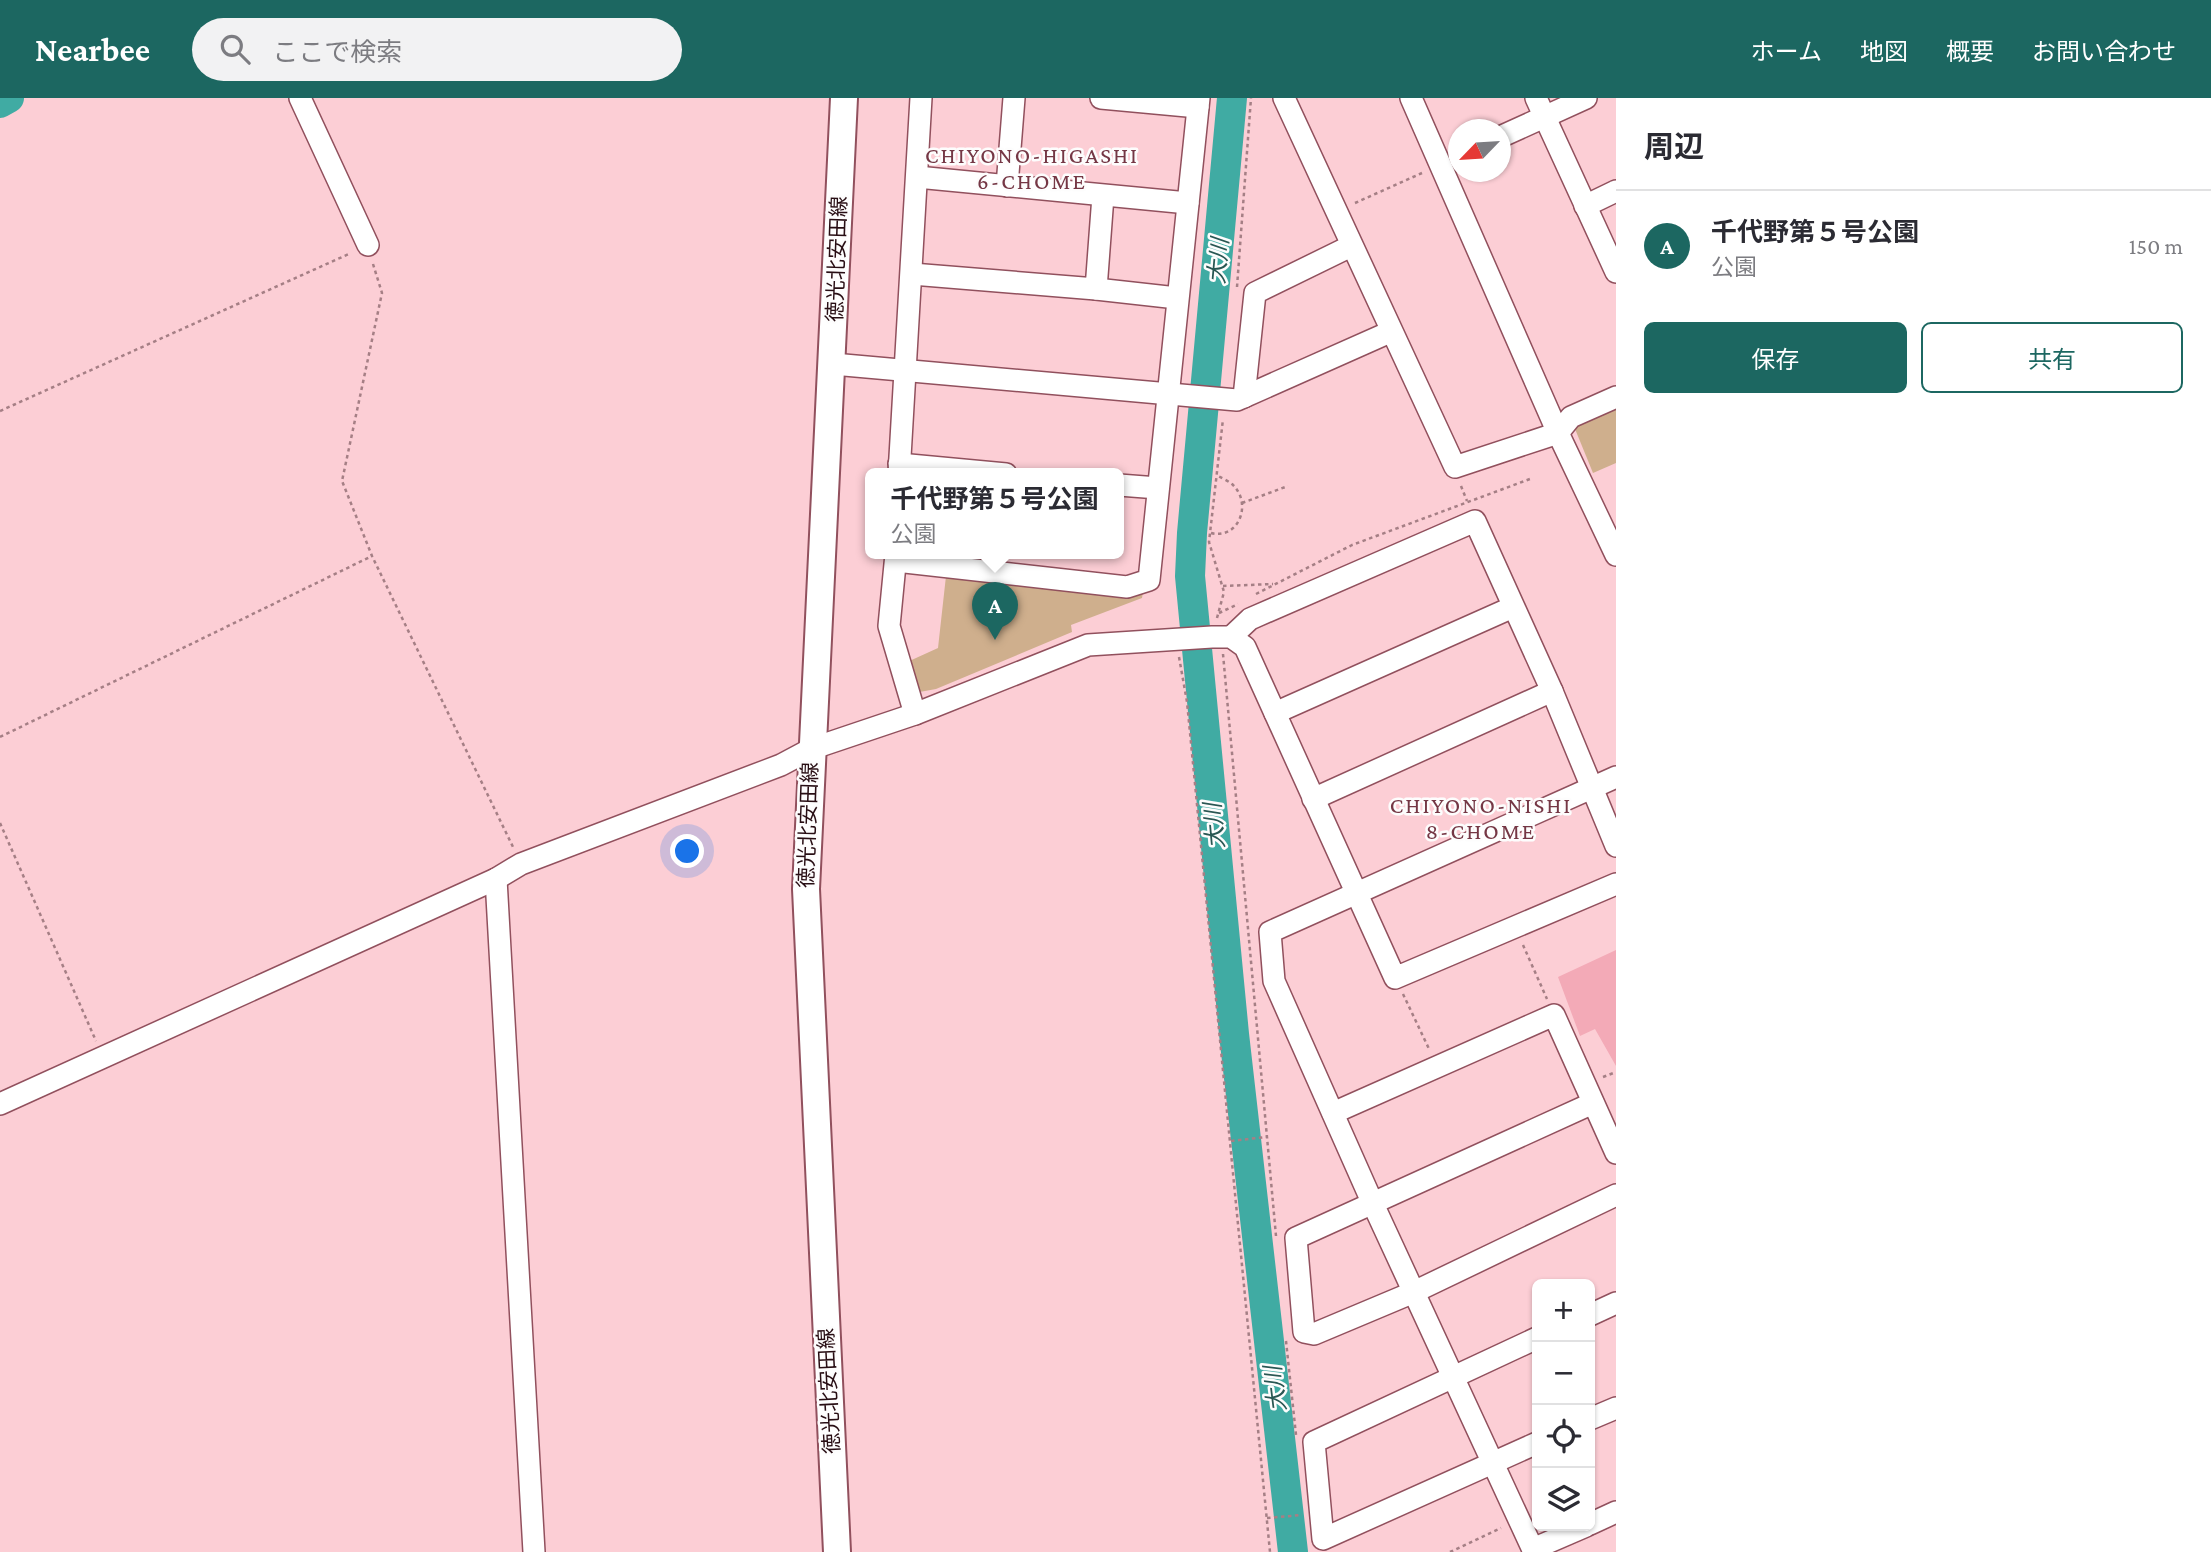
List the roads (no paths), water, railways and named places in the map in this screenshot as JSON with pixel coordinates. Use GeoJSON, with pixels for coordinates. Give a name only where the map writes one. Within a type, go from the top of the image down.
{"type":"FeatureCollection","features":[{"type":"Feature","properties":{"kind":"main road","name":"徳光北安田線"},"geometry":{"type":"LineString","coordinates":[[837,1552],[806,889],[844,98]]}},
{"type":"Feature","properties":{"kind":"street"},"geometry":{"type":"LineString","coordinates":[[300,98],[368,245]]}},
{"type":"Feature","properties":{"kind":"street"},"geometry":{"type":"LineString","coordinates":[[899,468],[922,98]]}},
{"type":"Feature","properties":{"kind":"street"},"geometry":{"type":"LineString","coordinates":[[1007,186],[1014,98]]}},
{"type":"Feature","properties":{"kind":"street"},"geometry":{"type":"LineString","coordinates":[[904,559],[1127,587],[1149,580],[1158,488],[1173,393],[1177,298],[1198,103],[1101,98]]}},
{"type":"Feature","properties":{"kind":"street"},"geometry":{"type":"LineString","coordinates":[[1284,98],[1455,467],[1558,433],[1571,417],[1616,397]]}},
{"type":"Feature","properties":{"kind":"street"},"geometry":{"type":"LineString","coordinates":[[1411,98],[1448,158]]}},
{"type":"Feature","properties":{"kind":"street"},"geometry":{"type":"LineString","coordinates":[[1511,129],[1540,107],[1586,98]]}},
{"type":"Feature","properties":{"kind":"street"},"geometry":{"type":"LineString","coordinates":[[1540,107],[1616,272]]}},
{"type":"Feature","properties":{"kind":"street"},"geometry":{"type":"LineString","coordinates":[[917,177],[1188,203]]}},
{"type":"Feature","properties":{"kind":"street"},"geometry":{"type":"LineString","coordinates":[[1458,182],[1558,433],[1616,555]]}},
{"type":"Feature","properties":{"kind":"street"},"geometry":{"type":"LineString","coordinates":[[1585,206],[1616,191]]}},
{"type":"Feature","properties":{"kind":"street"},"geometry":{"type":"LineString","coordinates":[[1096,289],[1103,196]]}},
{"type":"Feature","properties":{"kind":"street"},"geometry":{"type":"LineString","coordinates":[[1244,397],[1255,293],[1351,246]]}},
{"type":"Feature","properties":{"kind":"street"},"geometry":{"type":"LineString","coordinates":[[912,274],[1177,298]]}},
{"type":"Feature","properties":{"kind":"street"},"geometry":{"type":"LineString","coordinates":[[833,364],[1237,400],[1391,332]]}},
{"type":"Feature","properties":{"kind":"street"},"geometry":{"type":"LineString","coordinates":[[1124,485],[1158,488]]}},
{"type":"Feature","properties":{"kind":"street"},"geometry":{"type":"LineString","coordinates":[[1222,637],[1250,618],[1475,521],[1552,691],[1616,846]]}},
{"type":"Feature","properties":{"kind":"street"},"geometry":{"type":"LineString","coordinates":[[896,559],[888,626],[915,714]]}},
{"type":"Feature","properties":{"kind":"street"},"geometry":{"type":"LineString","coordinates":[[1275,713],[1513,607]]}},
{"type":"Feature","properties":{"kind":"street"},"geometry":{"type":"LineString","coordinates":[[0,1104],[496,879],[521,864],[781,765],[811,748],[915,714],[1088,645],[1222,637],[1245,648],[1395,978],[1616,884]]}},
{"type":"Feature","properties":{"kind":"street"},"geometry":{"type":"LineString","coordinates":[[1313,799],[1552,691]]}},
{"type":"Feature","properties":{"kind":"street"},"geometry":{"type":"LineString","coordinates":[[1576,1531],[1534,1551],[1373,1204],[1274,981],[1270,932],[1616,777]]}},
{"type":"Feature","properties":{"kind":"street"},"geometry":{"type":"LineString","coordinates":[[496,879],[534,1552]]}},
{"type":"Feature","properties":{"kind":"street"},"geometry":{"type":"LineString","coordinates":[[1332,1113],[1554,1015],[1616,1153]]}},
{"type":"Feature","properties":{"kind":"street"},"geometry":{"type":"LineString","coordinates":[[1593,1103],[1296,1238],[1304,1332],[1314,1334],[1414,1292],[1616,1195]]}},
{"type":"Feature","properties":{"kind":"street"},"geometry":{"type":"LineString","coordinates":[[1595,1313],[1616,1303]]}},
{"type":"Feature","properties":{"kind":"street"},"geometry":{"type":"LineString","coordinates":[[1532,1340],[1314,1442],[1323,1539],[1532,1445]]}},
{"type":"Feature","properties":{"kind":"street"},"geometry":{"type":"LineString","coordinates":[[1595,1417],[1616,1408]]}},
{"type":"Feature","properties":{"kind":"street"},"geometry":{"type":"LineString","coordinates":[[1595,1522],[1616,1512]]}},
{"type":"Feature","properties":{"kind":"waterway"},"geometry":{"type":"LineString","coordinates":[[0,103],[9,98]]}},
{"type":"Feature","properties":{"kind":"waterway","name":"大川"},"geometry":{"type":"LineString","coordinates":[[1232,98],[1190,576],[1234,1034],[1293,1552]]}},
{"type":"Feature","properties":{"kind":"place","name":"千代野第５号公園"},"geometry":{"type":"Point","coordinates":[995,640]}},
{"type":"Feature","properties":{"kind":"district","name":"CHIYONO-HIGASHI 6-CHOME"},"geometry":{"type":"Point","coordinates":[1032,168]}},
{"type":"Feature","properties":{"kind":"district","name":"CHIYONO-NISHI 8-CHOME"},"geometry":{"type":"Point","coordinates":[1481,818]}}]}
